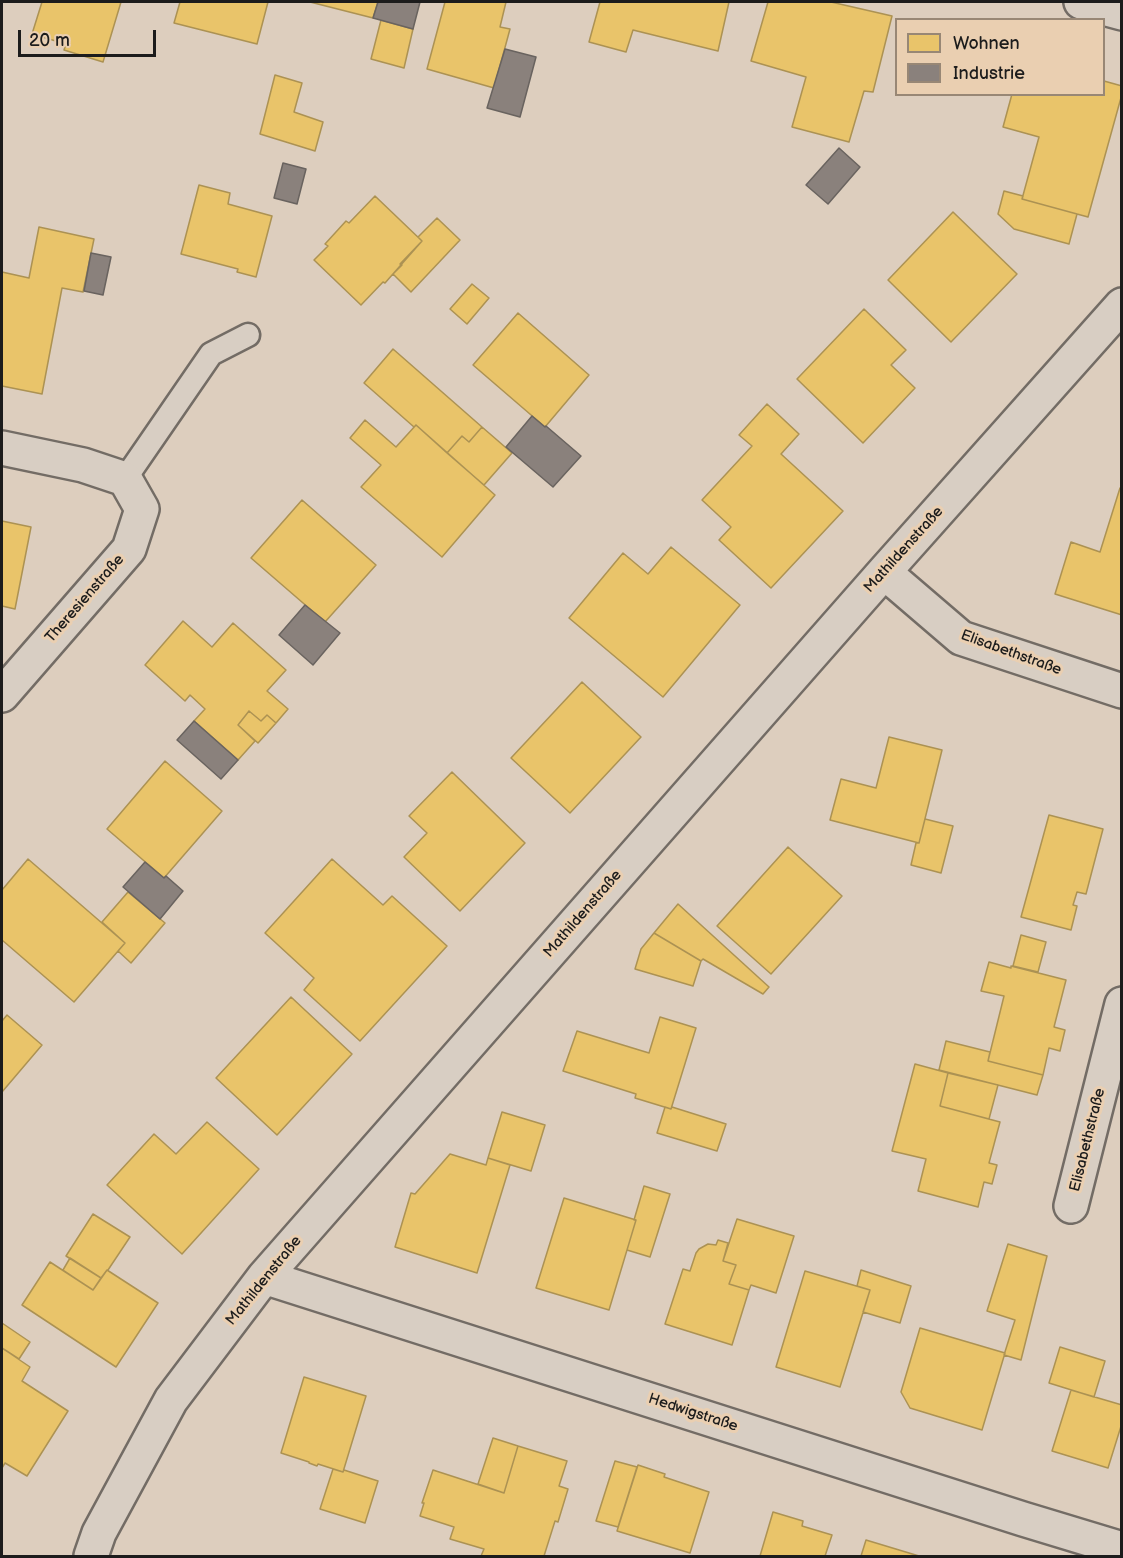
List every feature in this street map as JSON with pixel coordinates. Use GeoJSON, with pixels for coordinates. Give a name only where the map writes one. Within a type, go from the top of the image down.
{"type":"FeatureCollection","features":[{"type":"Feature","properties":{"kind":"street"},"geometry":{"type":"LineString","coordinates":[[1081,2],[1122,12]]}},
{"type":"Feature","properties":{"kind":"street","name":"Mathildenstraße"},"geometry":{"type":"LineString","coordinates":[[91,1557],[99,1533],[171,1400],[264,1277],[1122,305]]}},
{"type":"Feature","properties":{"kind":"street"},"geometry":{"type":"LineString","coordinates":[[2,448],[83,465],[125,479]]}},
{"type":"Feature","properties":{"kind":"street","name":"Theresienstraße"},"geometry":{"type":"LineString","coordinates":[[2,695],[129,549],[142,509],[125,479]]}},
{"type":"Feature","properties":{"kind":"street","name":"Elisabethstraße"},"geometry":{"type":"LineString","coordinates":[[884,572],[961,638],[1122,691]]}},
{"type":"Feature","properties":{"kind":"street","name":"Elisabethstraße"},"geometry":{"type":"LineString","coordinates":[[1071,1206],[1122,1004]]}},
{"type":"Feature","properties":{"kind":"street","name":"Hedwigstraße"},"geometry":{"type":"LineString","coordinates":[[264,1277],[1122,1549]]}},
{"type":"Feature","properties":{"kind":"lane"},"geometry":{"type":"LineString","coordinates":[[125,479],[211,354],[249,335]]}},
{"type":"Feature","properties":{"kind":"building: Wohnen"},"geometry":{"type":"Polygon","coordinates":[[[42,2],[121,2],[103,62],[64,50],[66,44],[32,34],[42,2]]]}},
{"type":"Feature","properties":{"kind":"building: Wohnen"},"geometry":{"type":"Polygon","coordinates":[[[180,2],[268,2],[257,44],[174,23],[180,2]]]}},
{"type":"Feature","properties":{"kind":"building: Wohnen"},"geometry":{"type":"Polygon","coordinates":[[[310,2],[378,2],[373,18],[310,2]]]}},
{"type":"Feature","properties":{"kind":"building: Wohnen"},"geometry":{"type":"Polygon","coordinates":[[[445,2],[506,2],[500,27],[510,29],[494,88],[427,69],[445,2]]]}},
{"type":"Feature","properties":{"kind":"building: Wohnen"},"geometry":{"type":"Polygon","coordinates":[[[600,2],[729,2],[718,51],[633,30],[626,52],[589,42],[600,2]]]}},
{"type":"Feature","properties":{"kind":"building: Wohnen"},"geometry":{"type":"Polygon","coordinates":[[[768,2],[831,2],[892,16],[873,92],[864,91],[849,142],[792,127],[806,77],[751,61],[768,2]]]}},
{"type":"Feature","properties":{"kind":"building: Wohnen"},"geometry":{"type":"Polygon","coordinates":[[[381,20],[413,29],[404,68],[371,59],[381,20]]]}},
{"type":"Feature","properties":{"kind":"building: Wohnen"},"geometry":{"type":"Polygon","coordinates":[[[275,75],[302,83],[294,112],[323,122],[315,151],[260,134],[275,75]]]}},
{"type":"Feature","properties":{"kind":"building: Wohnen"},"geometry":{"type":"Polygon","coordinates":[[[1105,81],[1122,86],[1122,94],[1088,217],[1022,199],[1039,137],[1003,127],[1011,96],[1105,96],[1105,81]]]}},
{"type":"Feature","properties":{"kind":"building: Wohnen"},"geometry":{"type":"Polygon","coordinates":[[[199,185],[230,193],[228,204],[272,216],[256,277],[237,272],[238,269],[181,254],[199,185]]]}},
{"type":"Feature","properties":{"kind":"building: Wohnen"},"geometry":{"type":"Polygon","coordinates":[[[1004,191],[1023,196],[1022,199],[1077,214],[1069,244],[1014,229],[998,214],[1004,191]]]}},
{"type":"Feature","properties":{"kind":"building: Wohnen"},"geometry":{"type":"Polygon","coordinates":[[[375,196],[422,241],[385,283],[383,282],[361,305],[314,260],[328,246],[325,244],[346,221],[349,223],[375,196]]]}},
{"type":"Feature","properties":{"kind":"building: Wohnen"},"geometry":{"type":"Polygon","coordinates":[[[953,212],[1017,274],[951,342],[888,280],[953,212]]]}},
{"type":"Feature","properties":{"kind":"building: Wohnen"},"geometry":{"type":"Polygon","coordinates":[[[437,218],[460,240],[411,292],[393,274],[422,241],[418,237],[437,218]]]}},
{"type":"Feature","properties":{"kind":"building: Wohnen"},"geometry":{"type":"Polygon","coordinates":[[[39,227],[94,239],[83,292],[62,288],[42,394],[2,386],[2,272],[29,278],[39,227]]]}},
{"type":"Feature","properties":{"kind":"building: Wohnen"},"geometry":{"type":"Polygon","coordinates":[[[472,284],[489,298],[467,324],[450,309],[472,284]]]}},
{"type":"Feature","properties":{"kind":"building: Wohnen"},"geometry":{"type":"Polygon","coordinates":[[[864,309],[906,350],[891,365],[915,388],[863,443],[797,379],[864,309]]]}},
{"type":"Feature","properties":{"kind":"building: Wohnen"},"geometry":{"type":"Polygon","coordinates":[[[518,313],[589,375],[545,427],[473,365],[518,313]]]}},
{"type":"Feature","properties":{"kind":"building: Wohnen"},"geometry":{"type":"Polygon","coordinates":[[[393,349],[482,427],[469,442],[462,436],[447,453],[364,383],[393,349]]]}},
{"type":"Feature","properties":{"kind":"building: Wohnen"},"geometry":{"type":"Polygon","coordinates":[[[767,404],[799,434],[781,454],[843,511],[771,588],[719,540],[731,527],[702,500],[752,446],[739,435],[767,404]]]}},
{"type":"Feature","properties":{"kind":"building: Wohnen"},"geometry":{"type":"Polygon","coordinates":[[[365,420],[396,447],[416,425],[495,495],[442,557],[361,487],[381,465],[350,438],[365,420]]]}},
{"type":"Feature","properties":{"kind":"building: Wohnen"},"geometry":{"type":"Polygon","coordinates":[[[482,427],[512,453],[484,485],[447,453],[462,436],[469,442],[482,427]]]}},
{"type":"Feature","properties":{"kind":"building: Wohnen"},"geometry":{"type":"Polygon","coordinates":[[[1120,488],[1122,489],[1122,615],[1055,594],[1071,542],[1100,552],[1120,488]]]}},
{"type":"Feature","properties":{"kind":"building: Wohnen"},"geometry":{"type":"Polygon","coordinates":[[[302,500],[376,565],[325,622],[251,558],[302,500]]]}},
{"type":"Feature","properties":{"kind":"building: Wohnen"},"geometry":{"type":"Polygon","coordinates":[[[2,521],[31,527],[15,609],[2,606],[2,521]]]}},
{"type":"Feature","properties":{"kind":"building: Wohnen"},"geometry":{"type":"Polygon","coordinates":[[[671,547],[740,605],[663,697],[569,618],[623,553],[648,574],[671,547]]]}},
{"type":"Feature","properties":{"kind":"building: Wohnen"},"geometry":{"type":"Polygon","coordinates":[[[183,621],[212,647],[233,623],[286,670],[267,691],[288,709],[276,723],[267,715],[261,721],[249,711],[238,725],[255,741],[238,760],[194,721],[205,709],[190,695],[185,701],[145,665],[183,621]]]}},
{"type":"Feature","properties":{"kind":"building: Wohnen"},"geometry":{"type":"Polygon","coordinates":[[[582,682],[641,737],[570,813],[511,758],[582,682]]]}},
{"type":"Feature","properties":{"kind":"building: Wohnen"},"geometry":{"type":"Polygon","coordinates":[[[249,711],[261,721],[267,715],[276,723],[258,743],[238,725],[249,711]]]}},
{"type":"Feature","properties":{"kind":"building: Wohnen"},"geometry":{"type":"Polygon","coordinates":[[[889,737],[942,750],[919,843],[830,820],[841,779],[876,788],[889,737]]]}},
{"type":"Feature","properties":{"kind":"building: Wohnen"},"geometry":{"type":"Polygon","coordinates":[[[165,761],[222,811],[164,878],[107,829],[165,761]]]}},
{"type":"Feature","properties":{"kind":"building: Wohnen"},"geometry":{"type":"Polygon","coordinates":[[[452,772],[525,843],[460,911],[404,857],[427,833],[409,816],[452,772]]]}},
{"type":"Feature","properties":{"kind":"building: Wohnen"},"geometry":{"type":"Polygon","coordinates":[[[1049,815],[1103,829],[1086,894],[1077,892],[1073,905],[1077,906],[1071,930],[1021,917],[1049,815]]]}},
{"type":"Feature","properties":{"kind":"building: Wohnen"},"geometry":{"type":"Polygon","coordinates":[[[925,819],[953,826],[941,873],[911,865],[925,819]]]}},
{"type":"Feature","properties":{"kind":"building: Wohnen"},"geometry":{"type":"Polygon","coordinates":[[[788,847],[842,896],[771,974],[717,926],[788,847]]]}},
{"type":"Feature","properties":{"kind":"building: Wohnen"},"geometry":{"type":"Polygon","coordinates":[[[28,859],[125,943],[74,1002],[2,940],[2,890],[28,859]]]}},
{"type":"Feature","properties":{"kind":"building: Wohnen"},"geometry":{"type":"Polygon","coordinates":[[[332,859],[383,905],[392,896],[447,946],[360,1041],[304,990],[314,978],[265,933],[332,859]]]}},
{"type":"Feature","properties":{"kind":"building: Wohnen"},"geometry":{"type":"Polygon","coordinates":[[[128,892],[165,923],[131,963],[118,951],[125,943],[102,922],[128,892]]]}},
{"type":"Feature","properties":{"kind":"building: Wohnen"},"geometry":{"type":"Polygon","coordinates":[[[678,904],[769,987],[763,994],[654,933],[678,904]]]}},
{"type":"Feature","properties":{"kind":"building: Wohnen"},"geometry":{"type":"Polygon","coordinates":[[[654,933],[701,961],[693,986],[635,969],[641,949],[654,933]]]}},
{"type":"Feature","properties":{"kind":"building: Wohnen"},"geometry":{"type":"Polygon","coordinates":[[[1021,935],[1046,942],[1038,972],[1013,966],[1021,935]]]}},
{"type":"Feature","properties":{"kind":"building: Wohnen"},"geometry":{"type":"Polygon","coordinates":[[[989,962],[1066,980],[1054,1027],[1065,1030],[1060,1051],[1049,1048],[1043,1075],[988,1061],[1004,996],[981,991],[989,962]]]}},
{"type":"Feature","properties":{"kind":"building: Wohnen"},"geometry":{"type":"Polygon","coordinates":[[[291,997],[352,1054],[277,1135],[216,1078],[291,997]]]}},
{"type":"Feature","properties":{"kind":"building: Wohnen"},"geometry":{"type":"Polygon","coordinates":[[[7,1015],[42,1045],[2,1092],[2,1021],[7,1015]]]}},
{"type":"Feature","properties":{"kind":"building: Wohnen"},"geometry":{"type":"Polygon","coordinates":[[[660,1017],[696,1028],[671,1109],[635,1098],[636,1094],[563,1071],[577,1031],[649,1053],[660,1017]]]}},
{"type":"Feature","properties":{"kind":"building: Wohnen"},"geometry":{"type":"Polygon","coordinates":[[[946,1041],[990,1052],[988,1061],[1043,1075],[1037,1095],[939,1070],[946,1041]]]}},
{"type":"Feature","properties":{"kind":"building: Wohnen"},"geometry":{"type":"Polygon","coordinates":[[[915,1064],[948,1073],[940,1106],[1000,1122],[989,1163],[997,1165],[992,1184],[984,1182],[978,1207],[918,1191],[926,1159],[892,1151],[915,1064]]]}},
{"type":"Feature","properties":{"kind":"building: Wohnen"},"geometry":{"type":"Polygon","coordinates":[[[948,1073],[998,1085],[989,1119],[940,1106],[948,1073]]]}},
{"type":"Feature","properties":{"kind":"building: Wohnen"},"geometry":{"type":"Polygon","coordinates":[[[665,1107],[671,1109],[672,1107],[726,1124],[717,1151],[657,1133],[665,1107]]]}},
{"type":"Feature","properties":{"kind":"building: Wohnen"},"geometry":{"type":"Polygon","coordinates":[[[502,1112],[545,1125],[531,1171],[488,1158],[502,1112]]]}},
{"type":"Feature","properties":{"kind":"building: Wohnen"},"geometry":{"type":"Polygon","coordinates":[[[207,1122],[259,1169],[182,1254],[107,1185],[154,1134],[176,1154],[207,1122]]]}},
{"type":"Feature","properties":{"kind":"building: Wohnen"},"geometry":{"type":"Polygon","coordinates":[[[450,1154],[486,1165],[488,1158],[510,1165],[477,1273],[395,1247],[411,1193],[415,1194],[450,1154]]]}},
{"type":"Feature","properties":{"kind":"building: Wohnen"},"geometry":{"type":"Polygon","coordinates":[[[644,1186],[670,1194],[650,1257],[627,1250],[644,1186]]]}},
{"type":"Feature","properties":{"kind":"building: Wohnen"},"geometry":{"type":"Polygon","coordinates":[[[564,1198],[636,1220],[609,1310],[536,1288],[564,1198]]]}},
{"type":"Feature","properties":{"kind":"building: Wohnen"},"geometry":{"type":"Polygon","coordinates":[[[93,1214],[130,1237],[101,1278],[66,1256],[93,1214]]]}},
{"type":"Feature","properties":{"kind":"building: Wohnen"},"geometry":{"type":"Polygon","coordinates":[[[737,1219],[794,1236],[776,1293],[751,1285],[749,1290],[729,1284],[736,1265],[723,1261],[737,1219]]]}},
{"type":"Feature","properties":{"kind":"building: Wohnen"},"geometry":{"type":"Polygon","coordinates":[[[718,1240],[728,1243],[723,1261],[736,1265],[729,1284],[749,1290],[732,1345],[665,1324],[683,1269],[690,1271],[699,1249],[708,1244],[716,1245],[718,1240]]]}},
{"type":"Feature","properties":{"kind":"building: Wohnen"},"geometry":{"type":"Polygon","coordinates":[[[1008,1244],[1047,1256],[1021,1360],[1004,1355],[1015,1320],[987,1311],[1008,1244]]]}},
{"type":"Feature","properties":{"kind":"building: Wohnen"},"geometry":{"type":"Polygon","coordinates":[[[70,1258],[101,1278],[93,1290],[63,1270],[70,1258]]]}},
{"type":"Feature","properties":{"kind":"building: Wohnen"},"geometry":{"type":"Polygon","coordinates":[[[50,1262],[93,1290],[107,1270],[158,1303],[116,1367],[22,1305],[50,1262]]]}},
{"type":"Feature","properties":{"kind":"building: Wohnen"},"geometry":{"type":"Polygon","coordinates":[[[861,1270],[911,1286],[900,1323],[863,1312],[870,1290],[857,1286],[861,1270]]]}},
{"type":"Feature","properties":{"kind":"building: Wohnen"},"geometry":{"type":"Polygon","coordinates":[[[805,1271],[870,1290],[840,1387],[776,1367],[805,1271]]]}},
{"type":"Feature","properties":{"kind":"building: Wohnen"},"geometry":{"type":"Polygon","coordinates":[[[2,1323],[30,1342],[19,1359],[2,1348],[2,1323]]]}},
{"type":"Feature","properties":{"kind":"building: Wohnen"},"geometry":{"type":"Polygon","coordinates":[[[920,1328],[1005,1353],[982,1430],[910,1408],[901,1392],[920,1328]]]}},
{"type":"Feature","properties":{"kind":"building: Wohnen"},"geometry":{"type":"Polygon","coordinates":[[[1060,1347],[1105,1361],[1094,1397],[1049,1383],[1060,1347]]]}},
{"type":"Feature","properties":{"kind":"building: Wohnen"},"geometry":{"type":"Polygon","coordinates":[[[2,1348],[30,1367],[22,1381],[68,1411],[27,1476],[5,1463],[2,1468],[2,1348]]]}},
{"type":"Feature","properties":{"kind":"building: Wohnen"},"geometry":{"type":"Polygon","coordinates":[[[304,1377],[366,1396],[343,1472],[318,1464],[317,1466],[281,1453],[304,1377]]]}},
{"type":"Feature","properties":{"kind":"building: Wohnen"},"geometry":{"type":"Polygon","coordinates":[[[1071,1390],[1122,1405],[1122,1423],[1108,1468],[1052,1451],[1071,1390]]]}},
{"type":"Feature","properties":{"kind":"building: Wohnen"},"geometry":{"type":"Polygon","coordinates":[[[493,1438],[518,1446],[504,1493],[478,1484],[493,1438]]]}},
{"type":"Feature","properties":{"kind":"building: Wohnen"},"geometry":{"type":"Polygon","coordinates":[[[518,1446],[567,1461],[559,1486],[568,1489],[544,1556],[481,1556],[484,1549],[450,1539],[454,1527],[420,1516],[433,1470],[504,1493],[518,1446]]]}},
{"type":"Feature","properties":{"kind":"building: Wohnen"},"geometry":{"type":"Polygon","coordinates":[[[615,1461],[637,1467],[618,1527],[596,1521],[615,1461]]]}},
{"type":"Feature","properties":{"kind":"building: Wohnen"},"geometry":{"type":"Polygon","coordinates":[[[638,1465],[665,1474],[664,1477],[709,1492],[690,1553],[617,1531],[638,1465]]]}},
{"type":"Feature","properties":{"kind":"building: Wohnen"},"geometry":{"type":"Polygon","coordinates":[[[333,1469],[343,1472],[344,1470],[378,1481],[365,1523],[320,1509],[333,1469]]]}},
{"type":"Feature","properties":{"kind":"building: Wohnen"},"geometry":{"type":"Polygon","coordinates":[[[773,1512],[803,1521],[802,1526],[832,1535],[825,1556],[760,1556],[773,1512]]]}},
{"type":"Feature","properties":{"kind":"building: Wohnen"},"geometry":{"type":"Polygon","coordinates":[[[866,1540],[919,1556],[861,1556],[866,1540]]]}},
{"type":"Feature","properties":{"kind":"building: Industrie"},"geometry":{"type":"Polygon","coordinates":[[[378,2],[420,2],[413,29],[373,18],[378,2]]]}},
{"type":"Feature","properties":{"kind":"building: Industrie"},"geometry":{"type":"Polygon","coordinates":[[[505,49],[536,57],[520,117],[487,108],[505,49]]]}},
{"type":"Feature","properties":{"kind":"building: Industrie"},"geometry":{"type":"Polygon","coordinates":[[[839,148],[860,167],[828,204],[806,185],[839,148]]]}},
{"type":"Feature","properties":{"kind":"building: Industrie"},"geometry":{"type":"Polygon","coordinates":[[[283,163],[306,169],[297,204],[274,198],[283,163]]]}},
{"type":"Feature","properties":{"kind":"building: Industrie"},"geometry":{"type":"Polygon","coordinates":[[[91,253],[111,257],[103,295],[84,291],[91,253]]]}},
{"type":"Feature","properties":{"kind":"building: Industrie"},"geometry":{"type":"Polygon","coordinates":[[[532,416],[581,456],[553,487],[506,447],[532,416]]]}},
{"type":"Feature","properties":{"kind":"building: Industrie"},"geometry":{"type":"Polygon","coordinates":[[[305,605],[340,633],[313,665],[279,635],[305,605]]]}},
{"type":"Feature","properties":{"kind":"building: Industrie"},"geometry":{"type":"Polygon","coordinates":[[[194,721],[238,760],[221,779],[177,740],[194,721]]]}},
{"type":"Feature","properties":{"kind":"building: Industrie"},"geometry":{"type":"Polygon","coordinates":[[[145,862],[183,891],[160,919],[123,887],[145,862]]]}}]}
